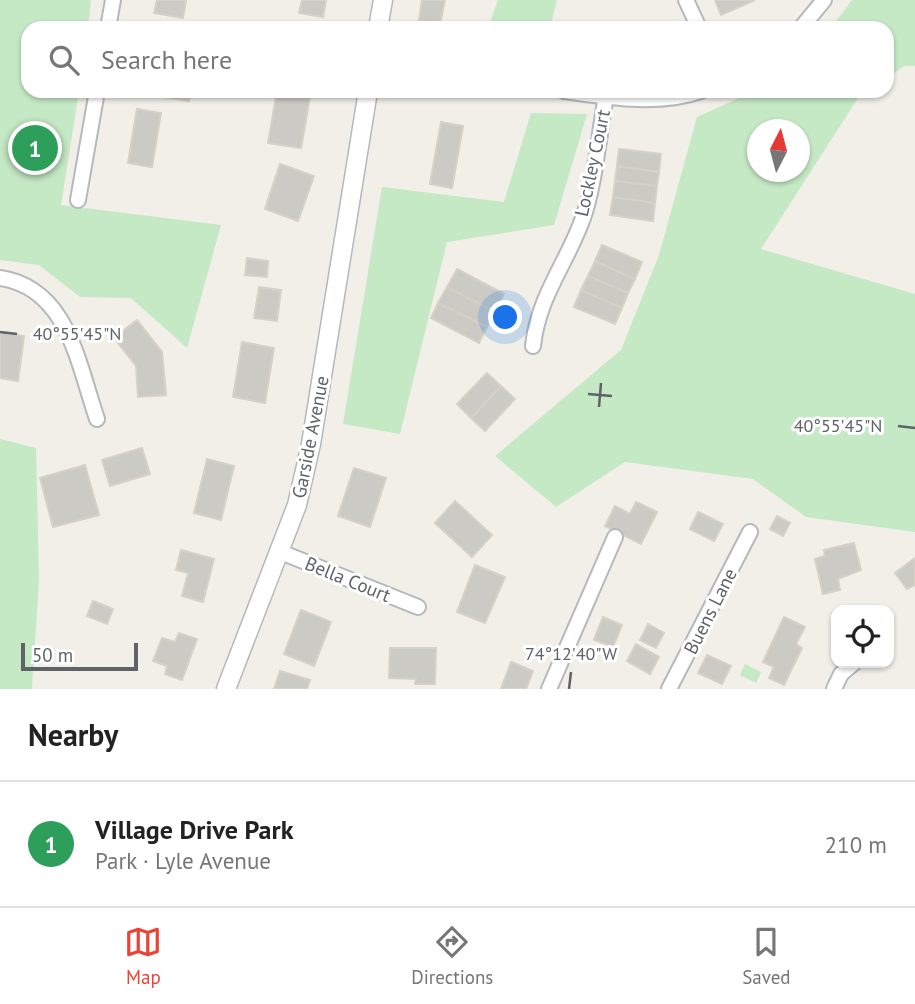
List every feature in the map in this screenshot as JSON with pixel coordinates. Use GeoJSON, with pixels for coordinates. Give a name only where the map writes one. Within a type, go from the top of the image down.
{"type":"FeatureCollection","features":[{"type":"Feature","properties":{"kind":"street"},"geometry":{"type":"LineString","coordinates":[[109,21],[113,0]]}},
{"type":"Feature","properties":{"kind":"street"},"geometry":{"type":"LineString","coordinates":[[379,21],[383,0]]}},
{"type":"Feature","properties":{"kind":"street"},"geometry":{"type":"LineString","coordinates":[[686,0],[696,21]]}},
{"type":"Feature","properties":{"kind":"street"},"geometry":{"type":"LineString","coordinates":[[807,21],[824,0]]}},
{"type":"Feature","properties":{"kind":"street"},"geometry":{"type":"LineString","coordinates":[[78,200],[96,98]]}},
{"type":"Feature","properties":{"kind":"street","name":"Garside Avenue"},"geometry":{"type":"LineString","coordinates":[[226,689],[297,505],[311,444],[368,98]]}},
{"type":"Feature","properties":{"kind":"street","name":"Lockley Court"},"geometry":{"type":"LineString","coordinates":[[533,346],[535,324],[545,293],[584,217],[606,98]]}},
{"type":"Feature","properties":{"kind":"street"},"geometry":{"type":"LineString","coordinates":[[0,278],[23,284],[51,304],[65,325],[97,419]]}},
{"type":"Feature","properties":{"kind":"street","name":"Buens Lane"},"geometry":{"type":"LineString","coordinates":[[669,689],[750,532]]}},
{"type":"Feature","properties":{"kind":"street"},"geometry":{"type":"LineString","coordinates":[[550,689],[615,537]]}},
{"type":"Feature","properties":{"kind":"street","name":"Bella Court"},"geometry":{"type":"LineString","coordinates":[[278,551],[418,607]]}},
{"type":"Feature","properties":{"kind":"street"},"geometry":{"type":"LineString","coordinates":[[834,689],[841,674],[848,668]]}},
{"type":"Feature","properties":{"kind":"green space"},"geometry":{"type":"Polygon","coordinates":[[[0,0],[91,0],[89,21],[21,21],[21,98],[78,98],[61,205],[221,225],[187,348],[131,298],[80,297],[39,265],[0,260],[0,0]]]}},
{"type":"Feature","properties":{"kind":"green space"},"geometry":{"type":"Polygon","coordinates":[[[498,0],[557,0],[552,21],[490,21],[498,0]]]}},
{"type":"Feature","properties":{"kind":"green space"},"geometry":{"type":"Polygon","coordinates":[[[852,0],[915,0],[915,66],[904,66],[894,73],[894,21],[836,21],[852,0]]]}},
{"type":"Feature","properties":{"kind":"green space"},"geometry":{"type":"Polygon","coordinates":[[[739,98],[858,98],[810,173],[810,119],[747,119],[747,182],[804,182],[761,249],[915,294],[915,532],[806,517],[753,479],[625,462],[556,507],[495,456],[621,350],[659,255],[697,117],[739,98]]]}},
{"type":"Feature","properties":{"kind":"green space"},"geometry":{"type":"Polygon","coordinates":[[[531,113],[587,114],[554,225],[447,242],[400,434],[343,424],[382,187],[504,202],[531,113]]]}},
{"type":"Feature","properties":{"kind":"green space"},"geometry":{"type":"Polygon","coordinates":[[[0,439],[36,448],[39,581],[32,689],[0,689],[0,439]]]}},
{"type":"Feature","properties":{"kind":"green space"},"geometry":{"type":"Polygon","coordinates":[[[745,664],[761,672],[756,683],[740,675],[745,664]]]}},
{"type":"Feature","properties":{"kind":"building"},"geometry":{"type":"Polygon","coordinates":[[[157,0],[186,0],[183,18],[154,13],[157,0]]]}},
{"type":"Feature","properties":{"kind":"building"},"geometry":{"type":"Polygon","coordinates":[[[302,0],[326,0],[323,17],[299,13],[302,0]]]}},
{"type":"Feature","properties":{"kind":"building"},"geometry":{"type":"Polygon","coordinates":[[[422,0],[445,0],[441,21],[419,20],[422,0]]]}},
{"type":"Feature","properties":{"kind":"building"},"geometry":{"type":"Polygon","coordinates":[[[715,0],[755,0],[721,15],[715,0]]]}},
{"type":"Feature","properties":{"kind":"building"},"geometry":{"type":"Polygon","coordinates":[[[276,98],[310,98],[301,148],[268,143],[276,98]]]}},
{"type":"Feature","properties":{"kind":"building"},"geometry":{"type":"Polygon","coordinates":[[[137,109],[161,113],[152,167],[128,163],[137,109]]]}},
{"type":"Feature","properties":{"kind":"building"},"geometry":{"type":"Polygon","coordinates":[[[441,122],[463,126],[452,188],[430,184],[441,122]]]}},
{"type":"Feature","properties":{"kind":"building"},"geometry":{"type":"Polygon","coordinates":[[[619,149],[661,154],[659,172],[617,166],[619,149]]]}},
{"type":"Feature","properties":{"kind":"building"},"geometry":{"type":"Polygon","coordinates":[[[280,164],[314,176],[298,221],[265,209],[280,164]]]}},
{"type":"Feature","properties":{"kind":"building"},"geometry":{"type":"Polygon","coordinates":[[[617,166],[659,172],[657,186],[615,181],[617,166]]]}},
{"type":"Feature","properties":{"kind":"building"},"geometry":{"type":"Polygon","coordinates":[[[615,181],[657,186],[655,203],[613,197],[615,181]]]}},
{"type":"Feature","properties":{"kind":"building"},"geometry":{"type":"Polygon","coordinates":[[[613,197],[655,203],[653,221],[610,215],[613,197]]]}},
{"type":"Feature","properties":{"kind":"building"},"geometry":{"type":"Polygon","coordinates":[[[602,245],[642,262],[635,279],[595,261],[602,245]]]}},
{"type":"Feature","properties":{"kind":"building"},"geometry":{"type":"Polygon","coordinates":[[[247,258],[268,261],[267,277],[245,275],[247,258]]]}},
{"type":"Feature","properties":{"kind":"building"},"geometry":{"type":"Polygon","coordinates":[[[595,261],[635,279],[628,293],[588,276],[595,261]]]}},
{"type":"Feature","properties":{"kind":"building"},"geometry":{"type":"Polygon","coordinates":[[[457,269],[504,294],[495,312],[447,287],[457,269]]]}},
{"type":"Feature","properties":{"kind":"building"},"geometry":{"type":"Polygon","coordinates":[[[588,276],[628,293],[622,308],[581,290],[588,276]]]}},
{"type":"Feature","properties":{"kind":"building"},"geometry":{"type":"Polygon","coordinates":[[[259,287],[281,290],[277,321],[254,318],[259,287]]]}},
{"type":"Feature","properties":{"kind":"building"},"geometry":{"type":"Polygon","coordinates":[[[447,287],[495,312],[487,327],[438,303],[447,287]]]}},
{"type":"Feature","properties":{"kind":"building"},"geometry":{"type":"Polygon","coordinates":[[[581,290],[622,308],[615,324],[574,307],[581,290]]]}},
{"type":"Feature","properties":{"kind":"building"},"geometry":{"type":"Polygon","coordinates":[[[438,303],[487,327],[479,343],[431,318],[438,303]]]}},
{"type":"Feature","properties":{"kind":"building"},"geometry":{"type":"Polygon","coordinates":[[[137,320],[162,352],[166,395],[138,397],[136,366],[114,338],[137,320]]]}},
{"type":"Feature","properties":{"kind":"building"},"geometry":{"type":"Polygon","coordinates":[[[0,332],[24,336],[18,381],[0,378],[0,332]]]}},
{"type":"Feature","properties":{"kind":"building"},"geometry":{"type":"Polygon","coordinates":[[[242,342],[274,348],[265,403],[233,397],[242,342]]]}},
{"type":"Feature","properties":{"kind":"building"},"geometry":{"type":"Polygon","coordinates":[[[487,373],[501,386],[471,418],[457,404],[487,373]]]}},
{"type":"Feature","properties":{"kind":"building"},"geometry":{"type":"Polygon","coordinates":[[[501,386],[515,399],[485,431],[471,418],[501,386]]]}},
{"type":"Feature","properties":{"kind":"building"},"geometry":{"type":"Polygon","coordinates":[[[142,448],[150,474],[110,486],[102,460],[142,448]]]}},
{"type":"Feature","properties":{"kind":"building"},"geometry":{"type":"Polygon","coordinates":[[[207,459],[234,466],[221,520],[194,513],[207,459]]]}},
{"type":"Feature","properties":{"kind":"building"},"geometry":{"type":"Polygon","coordinates":[[[85,465],[99,515],[53,527],[40,478],[85,465]]]}},
{"type":"Feature","properties":{"kind":"building"},"geometry":{"type":"Polygon","coordinates":[[[354,468],[386,478],[370,527],[338,516],[354,468]]]}},
{"type":"Feature","properties":{"kind":"building"},"geometry":{"type":"Polygon","coordinates":[[[455,501],[492,535],[472,557],[435,523],[455,501]]]}},
{"type":"Feature","properties":{"kind":"building"},"geometry":{"type":"Polygon","coordinates":[[[636,502],[657,512],[641,544],[605,526],[615,506],[630,514],[636,502]]]}},
{"type":"Feature","properties":{"kind":"building"},"geometry":{"type":"Polygon","coordinates":[[[698,512],[723,524],[714,541],[690,529],[698,512]]]}},
{"type":"Feature","properties":{"kind":"building"},"geometry":{"type":"Polygon","coordinates":[[[777,516],[790,523],[783,536],[770,529],[777,516]]]}},
{"type":"Feature","properties":{"kind":"building"},"geometry":{"type":"Polygon","coordinates":[[[854,543],[861,570],[838,579],[840,590],[823,594],[815,559],[825,556],[824,550],[854,543]]]}},
{"type":"Feature","properties":{"kind":"building"},"geometry":{"type":"Polygon","coordinates":[[[181,550],[214,559],[203,602],[182,596],[188,573],[176,570],[181,550]]]}},
{"type":"Feature","properties":{"kind":"building"},"geometry":{"type":"Polygon","coordinates":[[[915,558],[915,585],[907,589],[895,573],[915,558]]]}},
{"type":"Feature","properties":{"kind":"building"},"geometry":{"type":"Polygon","coordinates":[[[475,565],[505,577],[485,623],[457,612],[475,565]]]}},
{"type":"Feature","properties":{"kind":"building"},"geometry":{"type":"Polygon","coordinates":[[[93,601],[113,609],[107,624],[87,616],[93,601]]]}},
{"type":"Feature","properties":{"kind":"building"},"geometry":{"type":"Polygon","coordinates":[[[301,610],[331,622],[314,666],[284,654],[301,610]]]}},
{"type":"Feature","properties":{"kind":"building"},"geometry":{"type":"Polygon","coordinates":[[[603,617],[622,625],[613,647],[594,640],[603,617]]]}},
{"type":"Feature","properties":{"kind":"building"},"geometry":{"type":"Polygon","coordinates":[[[784,617],[805,627],[796,644],[802,648],[784,685],[769,678],[774,667],[763,662],[784,617]]]}},
{"type":"Feature","properties":{"kind":"building"},"geometry":{"type":"Polygon","coordinates":[[[648,624],[664,633],[656,648],[640,640],[648,624]]]}},
{"type":"Feature","properties":{"kind":"building"},"geometry":{"type":"Polygon","coordinates":[[[179,633],[197,639],[182,680],[165,674],[167,666],[153,661],[162,638],[175,642],[179,633]]]}},
{"type":"Feature","properties":{"kind":"building"},"geometry":{"type":"Polygon","coordinates":[[[636,644],[659,657],[650,674],[627,661],[636,644]]]}},
{"type":"Feature","properties":{"kind":"building"},"geometry":{"type":"Polygon","coordinates":[[[390,648],[436,648],[435,684],[415,684],[416,679],[389,678],[390,648]]]}},
{"type":"Feature","properties":{"kind":"building"},"geometry":{"type":"Polygon","coordinates":[[[707,655],[731,666],[722,684],[698,673],[707,655]]]}},
{"type":"Feature","properties":{"kind":"building"},"geometry":{"type":"Polygon","coordinates":[[[511,662],[533,671],[526,689],[501,689],[511,662]]]}},
{"type":"Feature","properties":{"kind":"building"},"geometry":{"type":"Polygon","coordinates":[[[280,671],[310,680],[307,689],[274,689],[280,671]]]}},
{"type":"Feature","properties":{"kind":"place","name":"Village Drive Park"},"geometry":{"type":"Point","coordinates":[35,148]}}]}
